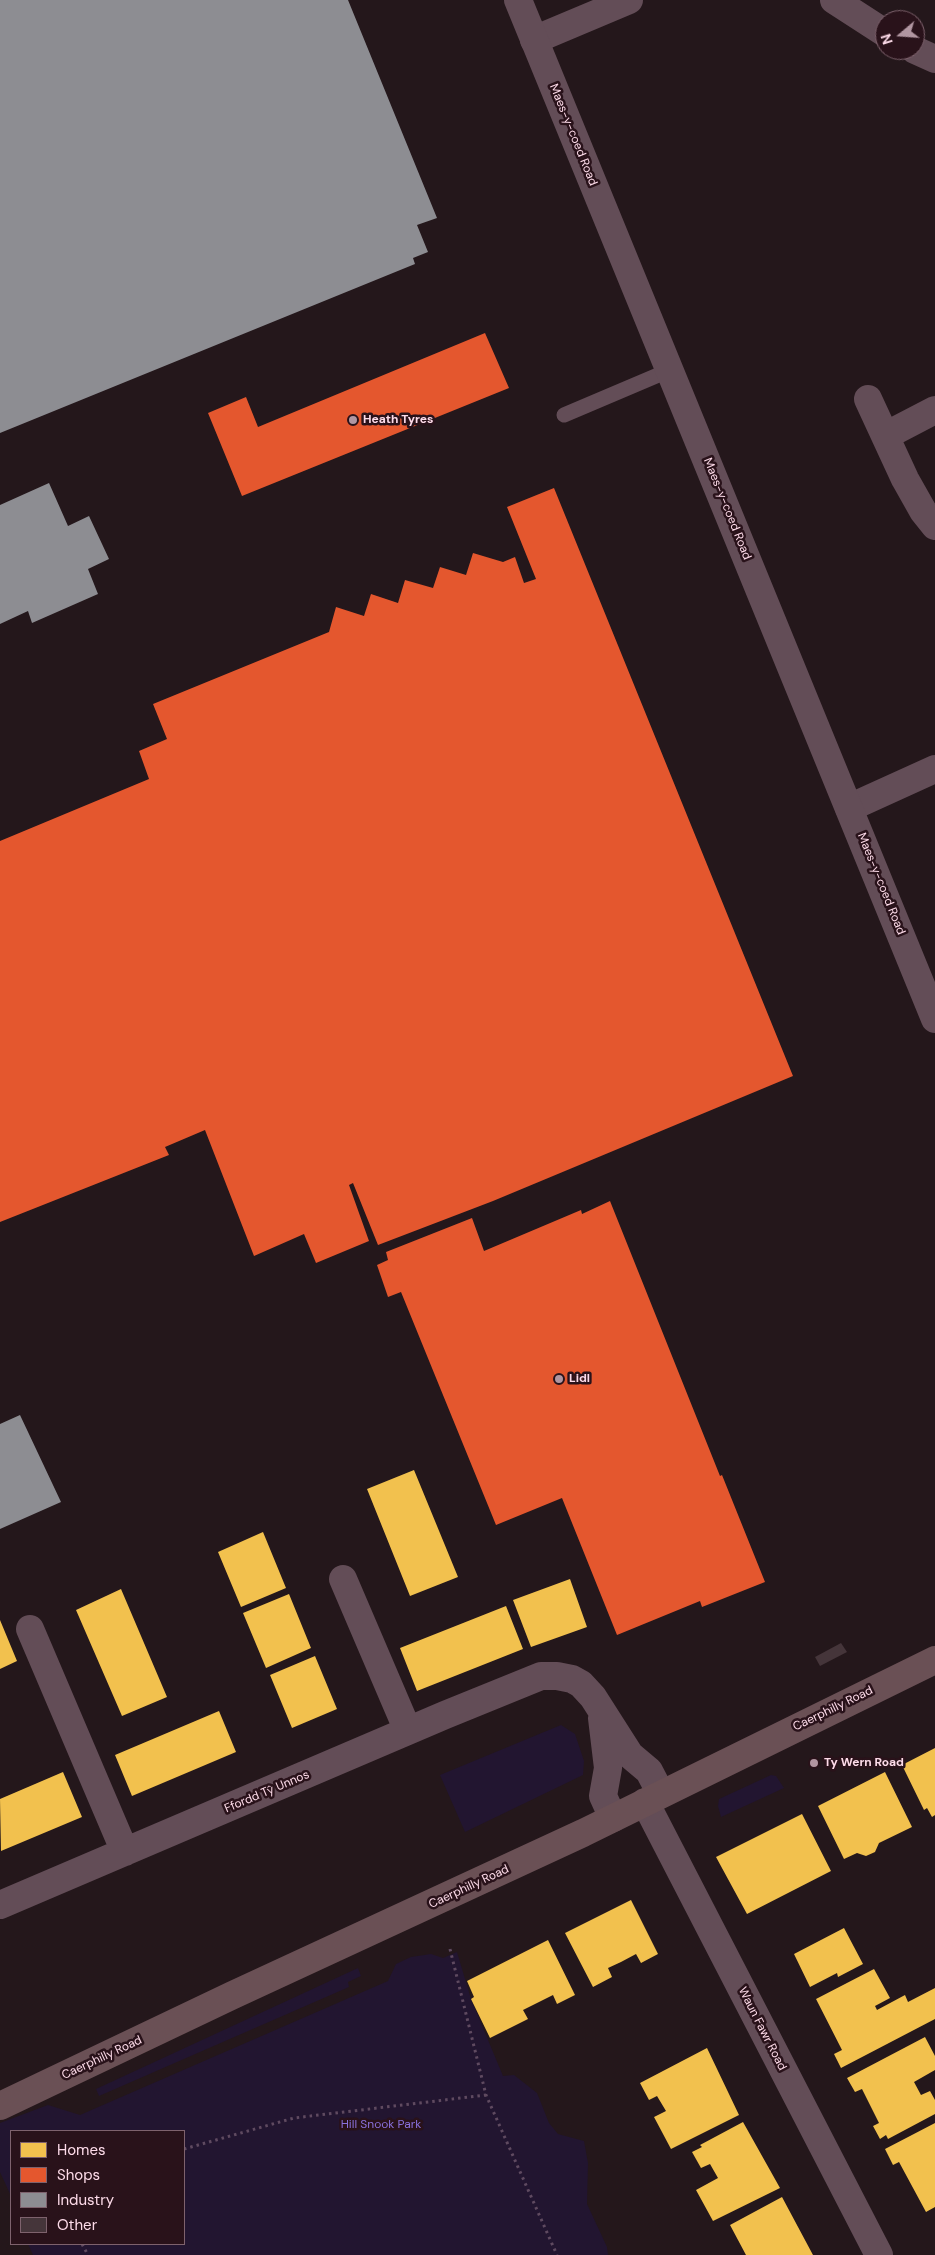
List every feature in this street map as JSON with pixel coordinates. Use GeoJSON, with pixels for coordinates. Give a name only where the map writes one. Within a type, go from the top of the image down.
{"type":"FeatureCollection","features":[{"type":"Feature","properties":{"kind":"main road","name":"Caerphilly Road"},"geometry":{"type":"LineString","coordinates":[[4,2104],[613,1818],[935,1660]]}},
{"type":"Feature","properties":{"kind":"street","name":"Maes-y-coed Road"},"geometry":{"type":"LineString","coordinates":[[518,0],[935,1019]]}},
{"type":"Feature","properties":{"kind":"street"},"geometry":{"type":"LineString","coordinates":[[534,40],[629,0]]}},
{"type":"Feature","properties":{"kind":"street"},"geometry":{"type":"LineString","coordinates":[[834,0],[875,27]]}},
{"type":"Feature","properties":{"kind":"street"},"geometry":{"type":"LineString","coordinates":[[868,399],[905,479],[935,526]]}},
{"type":"Feature","properties":{"kind":"street"},"geometry":{"type":"LineString","coordinates":[[885,436],[935,410]]}},
{"type":"Feature","properties":{"kind":"street"},"geometry":{"type":"LineString","coordinates":[[849,808],[935,769]]}},
{"type":"Feature","properties":{"kind":"street"},"geometry":{"type":"LineString","coordinates":[[343,1579],[408,1731]]}},
{"type":"Feature","properties":{"kind":"street"},"geometry":{"type":"LineString","coordinates":[[30,1629],[126,1852]]}},
{"type":"Feature","properties":{"kind":"street","name":"Ffordd Tŷ Unnos"},"geometry":{"type":"LineString","coordinates":[[0,1905],[541,1676],[557,1676],[572,1679],[581,1684],[593,1698],[630,1755],[649,1771],[653,1798]]}},
{"type":"Feature","properties":{"kind":"street","name":"Ffordd Tŷ Unnos"},"geometry":{"type":"LineString","coordinates":[[602,1714],[608,1768],[603,1796],[613,1818]]}},
{"type":"Feature","properties":{"kind":"street","name":"Waun Fawr Road"},"geometry":{"type":"LineString","coordinates":[[653,1798],[879,2255]]}},
{"type":"Feature","properties":{"kind":"lane"},"geometry":{"type":"LineString","coordinates":[[564,415],[670,370]]}},
{"type":"Feature","properties":{"kind":"path"},"geometry":{"type":"LineString","coordinates":[[450,1949],[486,2095],[557,2255]]}},
{"type":"Feature","properties":{"kind":"path"},"geometry":{"type":"LineString","coordinates":[[185,2149],[294,2118],[486,2095]]}},
{"type":"Feature","properties":{"kind":"green space"},"geometry":{"type":"Polygon","coordinates":[[[561,1725],[575,1734],[584,1761],[583,1775],[465,1832],[440,1775],[561,1725]]]}},
{"type":"Feature","properties":{"kind":"green space"},"geometry":{"type":"Polygon","coordinates":[[[771,1775],[776,1776],[784,1788],[721,1817],[718,1806],[719,1799],[771,1775]]]}},
{"type":"Feature","properties":{"kind":"green space","name":"Hill Snook Park"},"geometry":{"type":"Polygon","coordinates":[[[457,1952],[471,1999],[503,2076],[514,2075],[537,2093],[549,2123],[558,2134],[584,2141],[588,2163],[587,2204],[607,2247],[608,2255],[33,2255],[28,2245],[185,2245],[185,2130],[10,2130],[10,2194],[0,2172],[0,2123],[48,2105],[80,2115],[388,1981],[396,1964],[411,1957],[431,1954],[443,1958],[457,1952]]]}},
{"type":"Feature","properties":{"kind":"green space"},"geometry":{"type":"Polygon","coordinates":[[[358,1968],[361,1976],[348,1982],[349,1987],[99,2096],[96,2089],[358,1968]]]}},
{"type":"Feature","properties":{"kind":"building: Homes"},"geometry":{"type":"Polygon","coordinates":[[[414,1470],[458,1577],[410,1596],[367,1489],[414,1470]]]}},
{"type":"Feature","properties":{"kind":"building: Homes"},"geometry":{"type":"Polygon","coordinates":[[[263,1532],[286,1588],[241,1607],[218,1552],[263,1532]]]}},
{"type":"Feature","properties":{"kind":"building: Homes"},"geometry":{"type":"Polygon","coordinates":[[[570,1579],[587,1627],[531,1647],[513,1600],[570,1579]]]}},
{"type":"Feature","properties":{"kind":"building: Homes"},"geometry":{"type":"Polygon","coordinates":[[[121,1589],[167,1697],[122,1716],[76,1610],[121,1589]]]}},
{"type":"Feature","properties":{"kind":"building: Homes"},"geometry":{"type":"Polygon","coordinates":[[[289,1594],[311,1648],[266,1668],[243,1613],[289,1594]]]}},
{"type":"Feature","properties":{"kind":"building: Homes"},"geometry":{"type":"Polygon","coordinates":[[[506,1606],[523,1649],[417,1691],[400,1648],[506,1606]]]}},
{"type":"Feature","properties":{"kind":"building: Homes"},"geometry":{"type":"Polygon","coordinates":[[[0,1620],[17,1661],[0,1669],[0,1620]]]}},
{"type":"Feature","properties":{"kind":"building: Homes"},"geometry":{"type":"Polygon","coordinates":[[[315,1656],[337,1709],[292,1728],[270,1675],[315,1656]]]}},
{"type":"Feature","properties":{"kind":"building: Homes"},"geometry":{"type":"Polygon","coordinates":[[[219,1711],[236,1752],[132,1796],[115,1755],[219,1711]]]}},
{"type":"Feature","properties":{"kind":"building: Homes"},"geometry":{"type":"Polygon","coordinates":[[[935,1748],[935,1815],[932,1817],[927,1808],[924,1810],[902,1765],[935,1748]]]}},
{"type":"Feature","properties":{"kind":"building: Homes"},"geometry":{"type":"Polygon","coordinates":[[[63,1772],[82,1817],[1,1851],[0,1799],[63,1772]]]}},
{"type":"Feature","properties":{"kind":"building: Homes"},"geometry":{"type":"Polygon","coordinates":[[[885,1772],[912,1827],[879,1843],[875,1852],[866,1856],[857,1853],[844,1859],[818,1806],[885,1772]]]}},
{"type":"Feature","properties":{"kind":"building: Homes"},"geometry":{"type":"Polygon","coordinates":[[[802,1814],[831,1871],[747,1914],[716,1857],[802,1814]]]}},
{"type":"Feature","properties":{"kind":"building: Homes"},"geometry":{"type":"Polygon","coordinates":[[[631,1900],[658,1954],[641,1963],[636,1954],[608,1968],[612,1977],[593,1987],[565,1933],[631,1900]]]}},
{"type":"Feature","properties":{"kind":"building: Homes"},"geometry":{"type":"Polygon","coordinates":[[[844,1928],[863,1964],[838,1977],[837,1973],[810,1987],[794,1954],[844,1928]]]}},
{"type":"Feature","properties":{"kind":"building: Homes"},"geometry":{"type":"Polygon","coordinates":[[[548,1940],[575,1995],[557,2004],[553,1995],[523,2010],[528,2019],[490,2038],[471,1999],[474,1997],[467,1981],[548,1940]]]}},
{"type":"Feature","properties":{"kind":"building: Homes"},"geometry":{"type":"Polygon","coordinates":[[[874,1969],[890,1998],[875,2006],[877,2010],[905,1995],[908,2002],[935,1988],[935,2019],[841,2068],[834,2054],[842,2050],[816,1999],[874,1969]]]}},
{"type":"Feature","properties":{"kind":"building: Homes"},"geometry":{"type":"Polygon","coordinates":[[[925,2037],[935,2056],[935,2070],[914,2082],[921,2095],[930,2091],[935,2100],[935,2114],[888,2139],[886,2135],[880,2139],[873,2126],[879,2123],[862,2089],[855,2092],[847,2078],[925,2037]]]}},
{"type":"Feature","properties":{"kind":"building: Homes"},"geometry":{"type":"Polygon","coordinates":[[[707,2048],[739,2115],[671,2149],[654,2117],[666,2111],[657,2096],[649,2100],[640,2083],[707,2048]]]}},
{"type":"Feature","properties":{"kind":"building: Homes"},"geometry":{"type":"Polygon","coordinates":[[[743,2122],[780,2188],[713,2221],[696,2190],[718,2178],[710,2164],[701,2168],[692,2152],[702,2147],[700,2145],[743,2122]]]}},
{"type":"Feature","properties":{"kind":"building: Homes"},"geometry":{"type":"Polygon","coordinates":[[[935,2123],[935,2207],[926,2212],[899,2162],[893,2165],[885,2149],[935,2123]]]}},
{"type":"Feature","properties":{"kind":"building: Homes"},"geometry":{"type":"Polygon","coordinates":[[[782,2197],[813,2255],[746,2255],[730,2225],[782,2197]]]}},
{"type":"Feature","properties":{"kind":"building: Shops","name":"Heath Tyres"},"geometry":{"type":"Polygon","coordinates":[[[485,333],[509,388],[242,496],[208,413],[246,397],[258,427],[485,333]]]}},
{"type":"Feature","properties":{"kind":"building: Shops"},"geometry":{"type":"Polygon","coordinates":[[[554,488],[793,1076],[493,1201],[378,1245],[353,1183],[349,1185],[369,1241],[316,1263],[304,1234],[254,1256],[205,1130],[165,1147],[169,1155],[0,1222],[0,841],[149,779],[139,751],[167,739],[153,704],[329,632],[336,607],[364,616],[371,594],[398,603],[405,580],[433,588],[440,567],[466,575],[473,553],[503,562],[515,557],[524,583],[536,579],[507,507],[554,488]]]}},
{"type":"Feature","properties":{"kind":"building: Shops","name":"Lidl"},"geometry":{"type":"Polygon","coordinates":[[[610,1201],[720,1476],[722,1475],[765,1582],[702,1607],[700,1601],[617,1635],[562,1498],[496,1525],[401,1292],[388,1297],[377,1265],[388,1260],[386,1252],[472,1218],[484,1251],[581,1210],[582,1214],[610,1201]]]}},
{"type":"Feature","properties":{"kind":"building: Industry"},"geometry":{"type":"Polygon","coordinates":[[[0,0],[348,0],[437,218],[417,225],[428,252],[413,258],[415,264],[0,433],[0,0]]]}},
{"type":"Feature","properties":{"kind":"building: Industry"},"geometry":{"type":"Polygon","coordinates":[[[49,483],[68,526],[89,516],[109,559],[88,569],[98,594],[32,623],[28,611],[0,624],[0,505],[49,483]]]}},
{"type":"Feature","properties":{"kind":"building: Industry"},"geometry":{"type":"Polygon","coordinates":[[[20,1415],[61,1502],[0,1529],[0,1424],[20,1415]]]}},
{"type":"Feature","properties":{"kind":"building: Other"},"geometry":{"type":"Polygon","coordinates":[[[841,1643],[847,1652],[820,1666],[815,1657],[841,1643]]]}},
{"type":"Feature","properties":{"kind":"place","name":"Heath Tyres"},"geometry":{"type":"Point","coordinates":[353,420]}},
{"type":"Feature","properties":{"kind":"place","name":"Lidl"},"geometry":{"type":"Point","coordinates":[559,1379]}},
{"type":"Feature","properties":{"kind":"place","name":"Ty Wern Road"},"geometry":{"type":"Point","coordinates":[814,1763]}}]}
